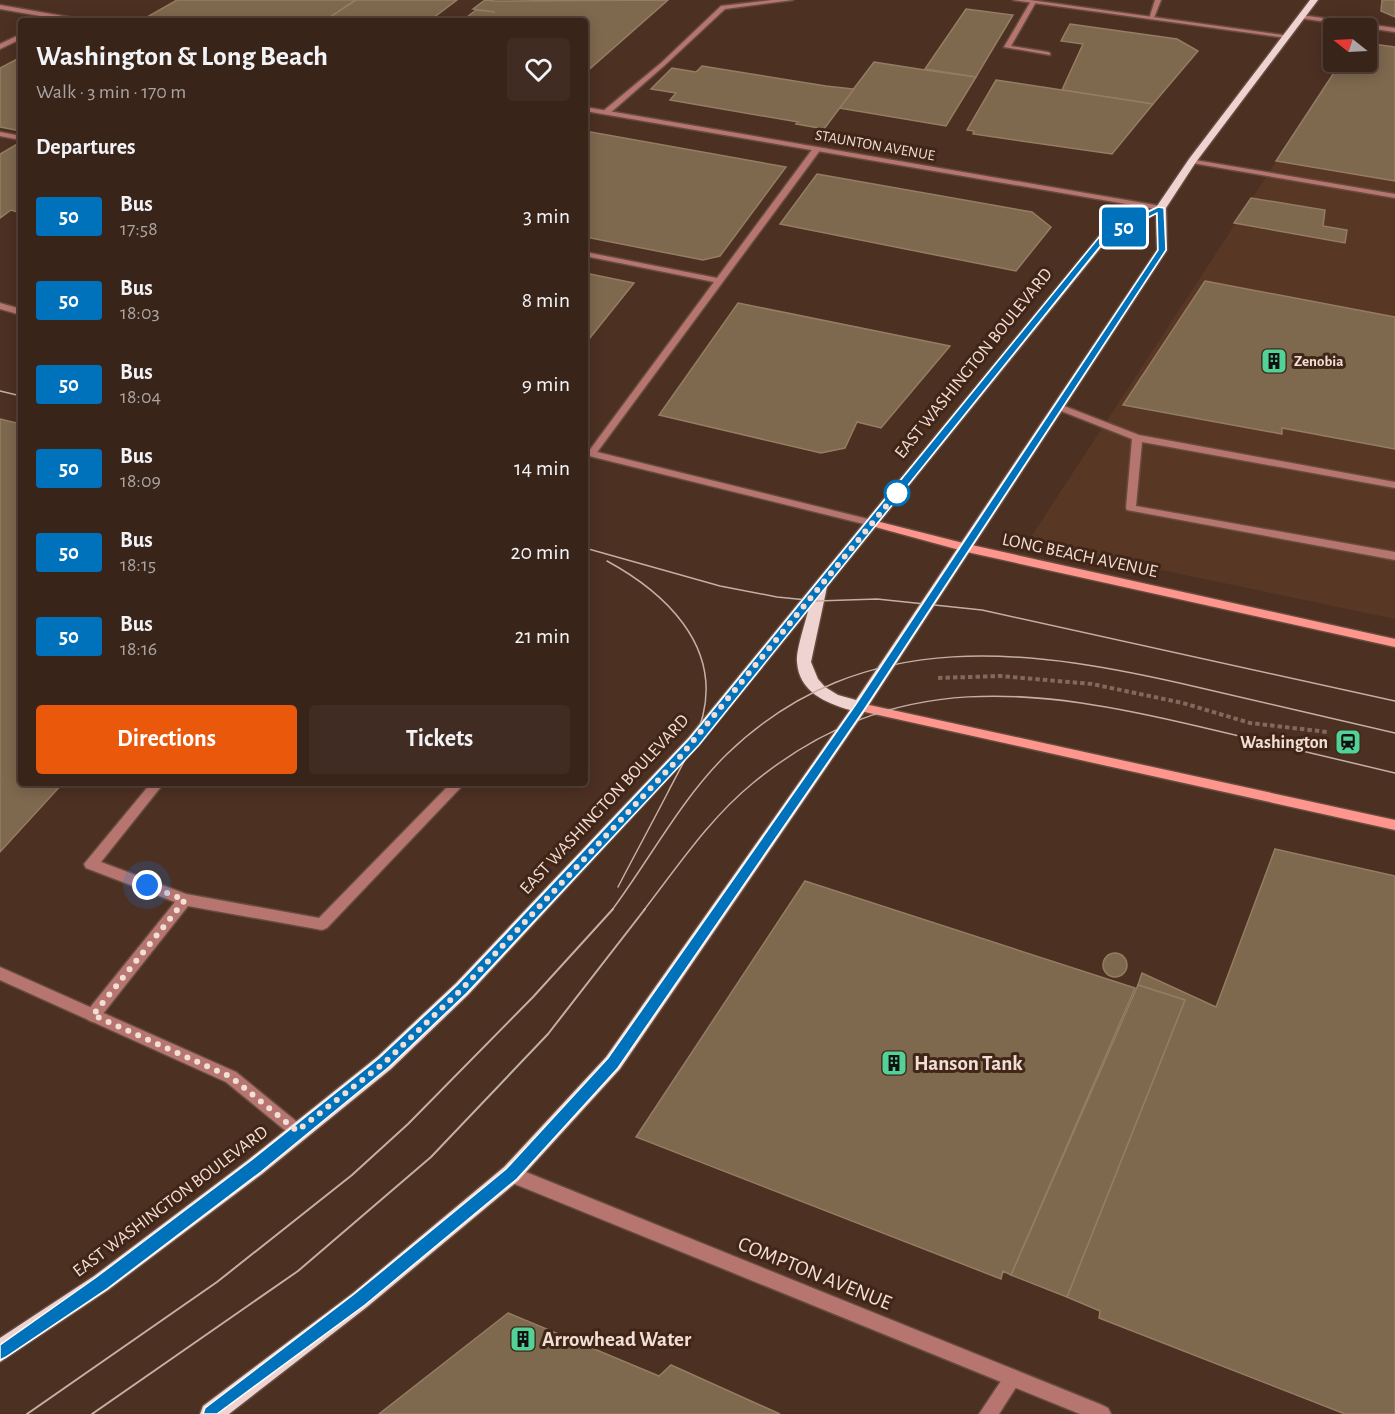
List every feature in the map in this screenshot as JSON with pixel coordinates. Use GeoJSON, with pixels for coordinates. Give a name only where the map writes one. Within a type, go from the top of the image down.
{"type":"FeatureCollection","features":[{"type":"Feature","properties":{"kind":"main road","name":"EAST WASHINGTON BOULEVARD"},"geometry":{"type":"LineString","coordinates":[[0,1351],[101,1283],[255,1167],[384,1063],[462,989],[694,741],[1103,238],[1161,208],[1192,161],[1314,0]]}},
{"type":"Feature","properties":{"kind":"main road"},"geometry":{"type":"LineString","coordinates":[[211,1414],[360,1300],[511,1174],[613,1063],[860,707],[1162,250],[1161,208]]}},
{"type":"Feature","properties":{"kind":"main road","name":"LONG BEACH AVENUE"},"geometry":{"type":"LineString","coordinates":[[872,523],[967,548],[1395,643]]}},
{"type":"Feature","properties":{"kind":"main road"},"geometry":{"type":"LineString","coordinates":[[821,583],[804,662],[812,682],[820,691],[833,699],[931,723],[1395,825]]}},
{"type":"Feature","properties":{"kind":"street"},"geometry":{"type":"LineString","coordinates":[[606,112],[663,64],[723,7],[790,0]]}},
{"type":"Feature","properties":{"kind":"street"},"geometry":{"type":"LineString","coordinates":[[1016,0],[1287,36]]}},
{"type":"Feature","properties":{"kind":"street"},"geometry":{"type":"LineString","coordinates":[[1151,18],[1158,0]]}},
{"type":"Feature","properties":{"kind":"street"},"geometry":{"type":"LineString","coordinates":[[1033,2],[1007,47],[1048,54]]}},
{"type":"Feature","properties":{"kind":"street"},"geometry":{"type":"LineString","coordinates":[[0,7],[63,18]]}},
{"type":"Feature","properties":{"kind":"street"},"geometry":{"type":"LineString","coordinates":[[1301,17],[1395,30]]}},
{"type":"Feature","properties":{"kind":"street"},"geometry":{"type":"LineString","coordinates":[[0,47],[18,38]]}},
{"type":"Feature","properties":{"kind":"street","name":"STAUNTON AVENUE"},"geometry":{"type":"LineString","coordinates":[[588,109],[1161,208]]}},
{"type":"Feature","properties":{"kind":"street"},"geometry":{"type":"LineString","coordinates":[[0,134],[18,137]]}},
{"type":"Feature","properties":{"kind":"street"},"geometry":{"type":"LineString","coordinates":[[589,452],[720,281],[817,149]]}},
{"type":"Feature","properties":{"kind":"street"},"geometry":{"type":"LineString","coordinates":[[1192,161],[1395,196]]}},
{"type":"Feature","properties":{"kind":"street"},"geometry":{"type":"LineString","coordinates":[[588,255],[720,281]]}},
{"type":"Feature","properties":{"kind":"street"},"geometry":{"type":"LineString","coordinates":[[0,306],[18,311]]}},
{"type":"Feature","properties":{"kind":"street"},"geometry":{"type":"LineString","coordinates":[[1059,407],[1137,438],[1395,485]]}},
{"type":"Feature","properties":{"kind":"street"},"geometry":{"type":"LineString","coordinates":[[1137,438],[1131,508],[1395,556]]}},
{"type":"Feature","properties":{"kind":"street","name":"LONG BEACH AVENUE"},"geometry":{"type":"LineString","coordinates":[[589,452],[872,523]]}},
{"type":"Feature","properties":{"kind":"street"},"geometry":{"type":"LineString","coordinates":[[156,786],[91,864],[185,900],[322,924],[456,786]]}},
{"type":"Feature","properties":{"kind":"street"},"geometry":{"type":"LineString","coordinates":[[93,1015],[185,900]]}},
{"type":"Feature","properties":{"kind":"street"},"geometry":{"type":"LineString","coordinates":[[0,973],[231,1077],[297,1131]]}},
{"type":"Feature","properties":{"kind":"street","name":"COMPTON AVENUE"},"geometry":{"type":"LineString","coordinates":[[511,1174],[1102,1414]]}},
{"type":"Feature","properties":{"kind":"street"},"geometry":{"type":"LineString","coordinates":[[988,1414],[1013,1378]]}},
{"type":"Feature","properties":{"kind":"path"},"geometry":{"type":"LineString","coordinates":[[938,678],[978,675],[1015,676],[1096,685],[1182,703],[1253,723],[1327,732]]}},
{"type":"Feature","properties":{"kind":"shaded area"},"geometry":{"type":"Polygon","coordinates":[[[1395,47],[1395,619],[1037,544],[1031,537],[1334,72],[1377,72],[1377,56],[1395,47]]]}},
{"type":"Feature","properties":{"kind":"building"},"geometry":{"type":"Polygon","coordinates":[[[177,0],[356,0],[329,18],[147,17],[177,0]]]}},
{"type":"Feature","properties":{"kind":"building"},"geometry":{"type":"Polygon","coordinates":[[[356,0],[457,0],[433,18],[329,18],[356,0]]]}},
{"type":"Feature","properties":{"kind":"building"},"geometry":{"type":"Polygon","coordinates":[[[485,0],[668,0],[588,70],[588,18],[466,18],[476,10],[495,12],[473,9],[485,0]]]}},
{"type":"Feature","properties":{"kind":"building"},"geometry":{"type":"Polygon","coordinates":[[[1382,0],[1395,0],[1395,17],[1381,11],[1382,0]]]}},
{"type":"Feature","properties":{"kind":"building"},"geometry":{"type":"Polygon","coordinates":[[[966,9],[1013,15],[976,77],[925,69],[966,9]]]}},
{"type":"Feature","properties":{"kind":"building"},"geometry":{"type":"Polygon","coordinates":[[[1070,24],[1177,39],[1198,51],[1153,104],[1062,90],[1083,44],[1061,41],[1070,24]]]}},
{"type":"Feature","properties":{"kind":"building"},"geometry":{"type":"Polygon","coordinates":[[[1377,45],[1395,47],[1395,181],[1276,161],[1334,72],[1377,72],[1377,45]]]}},
{"type":"Feature","properties":{"kind":"building"},"geometry":{"type":"Polygon","coordinates":[[[18,59],[18,130],[0,127],[0,68],[18,59]]]}},
{"type":"Feature","properties":{"kind":"building"},"geometry":{"type":"Polygon","coordinates":[[[874,62],[976,77],[946,126],[839,108],[874,62]]]}},
{"type":"Feature","properties":{"kind":"building"},"geometry":{"type":"Polygon","coordinates":[[[702,66],[854,89],[824,129],[796,124],[798,122],[670,100],[676,93],[651,89],[672,68],[696,72],[702,66]]]}},
{"type":"Feature","properties":{"kind":"building"},"geometry":{"type":"Polygon","coordinates":[[[996,80],[1153,104],[1112,154],[973,134],[974,131],[967,130],[996,80]]]}},
{"type":"Feature","properties":{"kind":"building"},"geometry":{"type":"Polygon","coordinates":[[[588,132],[786,167],[720,256],[703,260],[588,238],[588,132]]]}},
{"type":"Feature","properties":{"kind":"building"},"geometry":{"type":"Polygon","coordinates":[[[18,144],[18,212],[11,210],[0,218],[0,154],[18,144]]]}},
{"type":"Feature","properties":{"kind":"building"},"geometry":{"type":"Polygon","coordinates":[[[817,174],[1032,212],[1051,227],[1016,271],[780,224],[817,174]]]}},
{"type":"Feature","properties":{"kind":"building"},"geometry":{"type":"Polygon","coordinates":[[[1251,198],[1325,210],[1323,226],[1347,230],[1345,243],[1234,223],[1251,198]]]}},
{"type":"Feature","properties":{"kind":"building"},"geometry":{"type":"Polygon","coordinates":[[[588,274],[634,283],[588,340],[588,274]]]}},
{"type":"Feature","properties":{"kind":"building","name":"Zenobia"},"geometry":{"type":"Polygon","coordinates":[[[1205,281],[1395,317],[1395,449],[1282,428],[1282,434],[1123,405],[1205,281]]]}},
{"type":"Feature","properties":{"kind":"building"},"geometry":{"type":"Polygon","coordinates":[[[738,303],[950,346],[881,428],[857,422],[845,448],[821,453],[659,415],[738,303]]]}},
{"type":"Feature","properties":{"kind":"building"},"geometry":{"type":"Polygon","coordinates":[[[0,419],[18,423],[18,786],[60,786],[0,852],[0,419]]]}},
{"type":"Feature","properties":{"kind":"building"},"geometry":{"type":"Polygon","coordinates":[[[1275,849],[1395,876],[1395,1414],[1345,1414],[1099,1318],[1100,1311],[1067,1297],[1185,1000],[1138,985],[1142,973],[1216,1007],[1275,849]]]}},
{"type":"Feature","properties":{"kind":"building","name":"Hanson Tank"},"geometry":{"type":"Polygon","coordinates":[[[805,881],[1135,988],[1011,1275],[1003,1271],[1001,1279],[636,1137],[805,881]]]}},
{"type":"Feature","properties":{"kind":"building"},"geometry":{"type":"Polygon","coordinates":[[[1115,953],[1124,956],[1127,965],[1124,974],[1115,977],[1106,974],[1103,965],[1106,956],[1115,953]]]}},
{"type":"Feature","properties":{"kind":"building"},"geometry":{"type":"Polygon","coordinates":[[[1138,985],[1185,1000],[1067,1297],[1011,1275],[1138,985]]]}},
{"type":"Feature","properties":{"kind":"building","name":"Arrowhead Water"},"geometry":{"type":"Polygon","coordinates":[[[508,1313],[659,1376],[671,1365],[780,1414],[379,1414],[508,1313]]]}},
{"type":"Feature","properties":{"kind":"tram line"},"geometry":{"type":"LineString","coordinates":[[0,391],[18,395]]}},
{"type":"Feature","properties":{"kind":"tram line"},"geometry":{"type":"LineString","coordinates":[[588,549],[720,586],[777,597],[817,601],[877,599],[982,610],[1395,701]]}},
{"type":"Feature","properties":{"kind":"tram line"},"geometry":{"type":"LineString","coordinates":[[607,561],[648,588],[683,623],[695,643],[703,665],[706,689],[703,715],[692,745],[618,887]]}},
{"type":"Feature","properties":{"kind":"tram line"},"geometry":{"type":"LineString","coordinates":[[612,910],[680,810],[727,754],[780,712],[835,683],[893,665],[953,657],[1014,657],[1076,663],[1138,674],[1395,733]]}},
{"type":"Feature","properties":{"kind":"tram line"},"geometry":{"type":"LineString","coordinates":[[644,910],[709,827],[753,783],[806,746],[859,720],[913,704],[968,697],[1024,697],[1081,703],[1140,713],[1395,773]]}},
{"type":"Feature","properties":{"kind":"tram line"},"geometry":{"type":"LineString","coordinates":[[27,1414],[217,1282],[352,1175],[408,1124],[533,997],[613,909]]}},
{"type":"Feature","properties":{"kind":"tram line"},"geometry":{"type":"LineString","coordinates":[[92,1414],[298,1271],[431,1157],[548,1034],[645,909]]}},
{"type":"Feature","properties":{"kind":"bus line","name":"50"},"geometry":{"type":"LineString","coordinates":[[0,1351],[101,1283],[255,1167],[384,1063],[462,989],[694,741],[1103,238],[1161,208],[1162,250],[860,707],[613,1063],[511,1174],[360,1300],[211,1414]]}},
{"type":"Feature","properties":{"kind":"place","name":"Zenobia"},"geometry":{"type":"Point","coordinates":[1274,361]}},
{"type":"Feature","properties":{"kind":"place","name":"Washington"},"geometry":{"type":"Point","coordinates":[1348,742]}},
{"type":"Feature","properties":{"kind":"place","name":"Hanson Tank"},"geometry":{"type":"Point","coordinates":[894,1063]}},
{"type":"Feature","properties":{"kind":"place","name":"Arrowhead Water"},"geometry":{"type":"Point","coordinates":[523,1339]}},
{"type":"Feature","properties":{"kind":"route"},"geometry":{"type":"LineString","coordinates":[[147,885],[185,900],[93,1015],[231,1077],[297,1131],[384,1063],[462,989],[694,741],[821,583],[897,493]]}}]}
